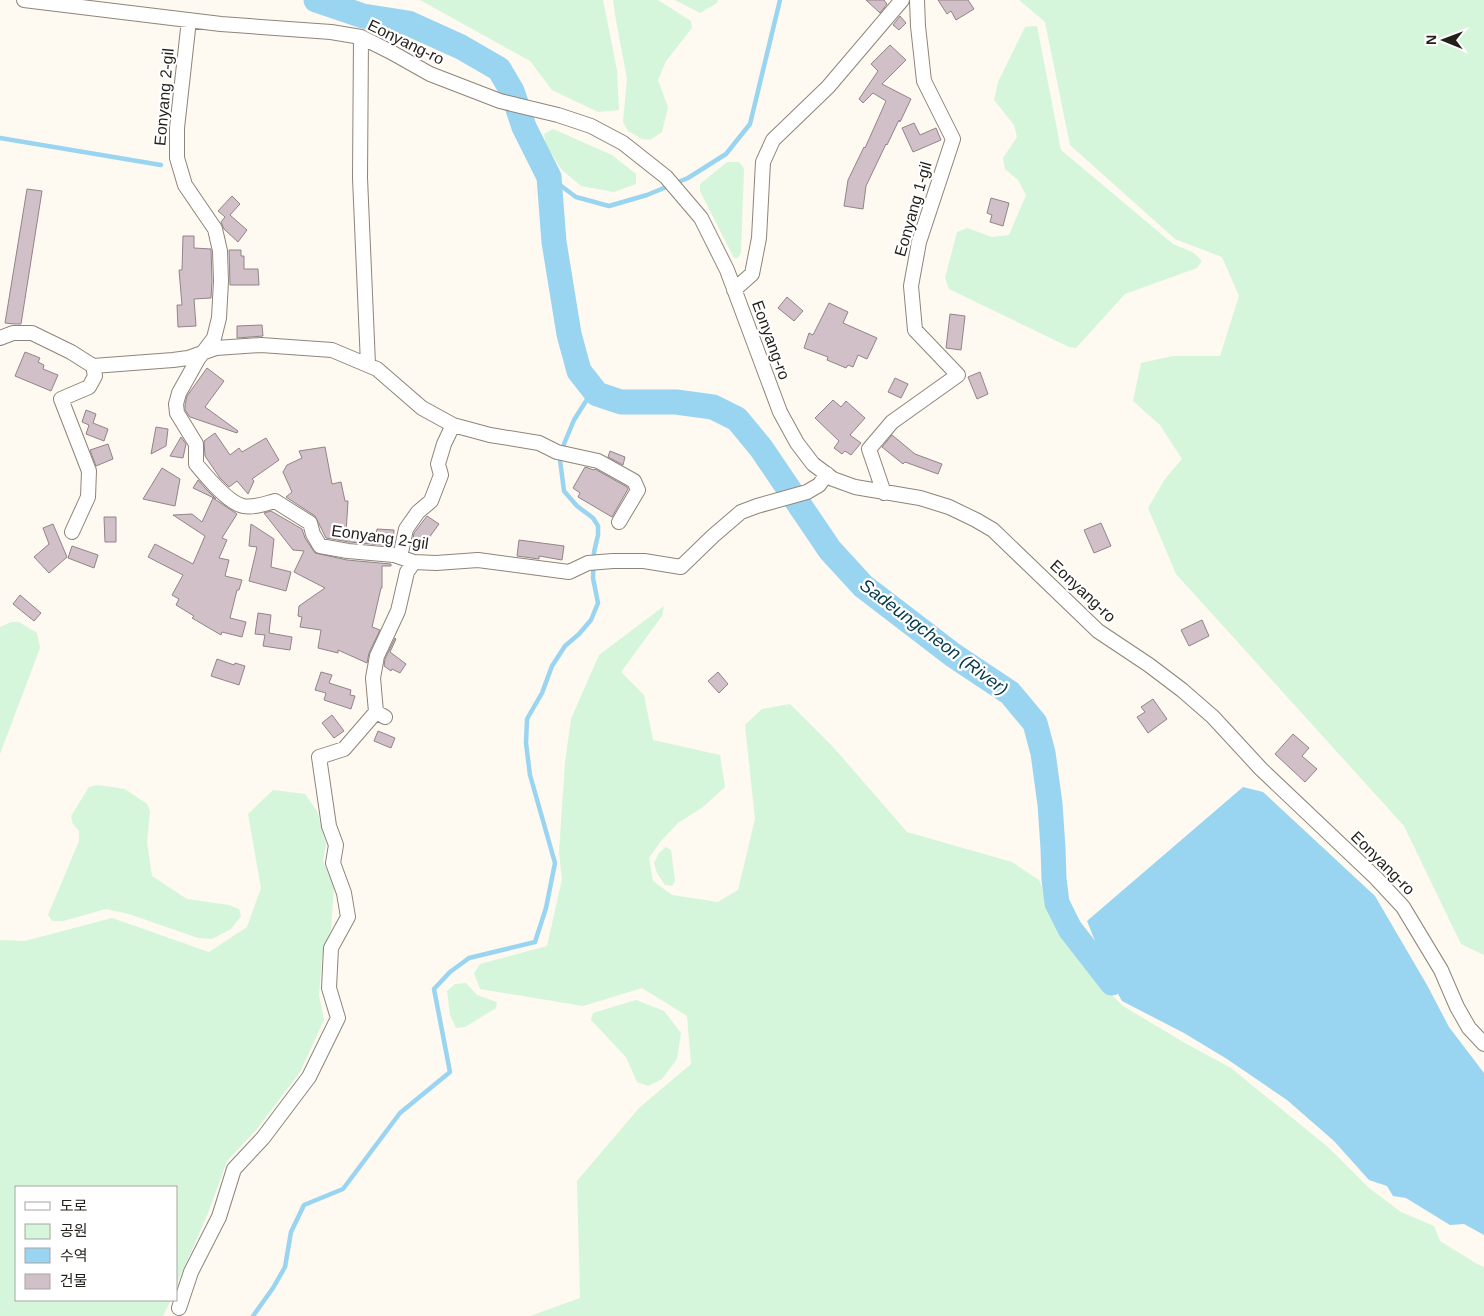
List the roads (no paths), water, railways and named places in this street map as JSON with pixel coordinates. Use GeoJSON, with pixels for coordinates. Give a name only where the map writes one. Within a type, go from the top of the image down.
{"type":"FeatureCollection","features":[{"type":"Feature","properties":{"kind":"street","name":"Eonyang-ro"},"geometry":{"type":"LineString","coordinates":[[24,0],[221,24],[331,32],[361,38],[430,74],[500,101],[591,126],[623,143],[666,178],[701,218],[727,270],[780,412],[797,443],[813,464],[833,479],[855,488],[920,498],[976,520],[993,530],[1098,631],[1182,690],[1213,718],[1261,769],[1376,878],[1403,907],[1441,970],[1457,1007],[1469,1028],[1484,1044]]}},
{"type":"Feature","properties":{"kind":"street"},"geometry":{"type":"LineString","coordinates":[[734,290],[752,274],[759,238],[763,162],[773,140],[828,87],[902,0]]}},
{"type":"Feature","properties":{"kind":"street","name":"Eonyang 1-gil"},"geometry":{"type":"LineString","coordinates":[[884,493],[869,449],[892,422],[958,375],[916,330],[911,286],[919,242],[952,139],[924,81],[917,0]]}},
{"type":"Feature","properties":{"kind":"street","name":"Eonyang 2-gil"},"geometry":{"type":"LineString","coordinates":[[189,20],[177,128],[177,158],[185,185],[215,229],[220,251],[221,280],[218,318],[214,338],[202,354],[179,393],[176,404],[177,414],[196,444],[196,464],[221,492],[241,506],[257,506],[275,501],[310,523],[313,534],[320,546],[348,551],[394,555],[414,562],[436,563],[478,560],[569,572],[593,562],[644,561],[681,567],[741,512],[807,492],[819,485],[827,474]]}},
{"type":"Feature","properties":{"kind":"street"},"geometry":{"type":"LineString","coordinates":[[361,38],[360,178],[368,364]]}},
{"type":"Feature","properties":{"kind":"street"},"geometry":{"type":"LineString","coordinates":[[0,338],[13,333],[32,333],[71,352],[93,366],[188,358],[216,348],[261,345],[332,350],[377,369],[422,408],[453,425],[490,435],[539,443],[563,453],[598,461],[634,481],[638,490],[619,522]]}},
{"type":"Feature","properties":{"kind":"street"},"geometry":{"type":"LineString","coordinates":[[72,532],[88,497],[89,472],[61,399],[89,387],[95,376],[93,366]]}},
{"type":"Feature","properties":{"kind":"street"},"geometry":{"type":"LineString","coordinates":[[400,557],[406,529],[418,512],[430,501],[441,475],[438,464],[444,444],[453,425]]}},
{"type":"Feature","properties":{"kind":"street"},"geometry":{"type":"LineString","coordinates":[[179,1308],[191,1272],[219,1217],[234,1169],[264,1138],[310,1077],[338,1018],[329,988],[331,948],[348,917],[344,893],[332,863],[336,845],[329,826],[319,757],[344,748],[381,715],[373,678],[377,656],[398,611],[407,572],[414,562]]}},
{"type":"Feature","properties":{"kind":"water"},"geometry":{"type":"Polygon","coordinates":[[[1243,787],[1263,792],[1375,896],[1427,985],[1449,1027],[1484,1073],[1484,1235],[1464,1224],[1450,1225],[1406,1198],[1393,1196],[1387,1186],[1369,1180],[1334,1141],[1287,1100],[1227,1059],[1184,1033],[1122,1001],[1112,983],[1087,921],[1243,787]]]}},
{"type":"Feature","properties":{"kind":"waterway","name":"Sadeungcheon (River)"},"geometry":{"type":"LineString","coordinates":[[316,0],[363,16],[408,23],[461,47],[499,69],[512,91],[524,127],[549,177],[554,242],[569,334],[579,371],[597,394],[621,402],[676,402],[713,407],[737,419],[761,448],[830,550],[863,586],[953,655],[1010,693],[1035,723],[1043,753],[1050,804],[1057,903],[1070,929],[1112,983]]}},
{"type":"Feature","properties":{"kind":"waterway"},"geometry":{"type":"LineString","coordinates":[[549,177],[576,197],[609,206],[647,195],[688,178],[726,154],[750,124],[780,0]]}},
{"type":"Feature","properties":{"kind":"waterway"},"geometry":{"type":"LineString","coordinates":[[0,138],[161,165]]}},
{"type":"Feature","properties":{"kind":"waterway"},"geometry":{"type":"LineString","coordinates":[[253,1316],[285,1267],[291,1232],[304,1205],[343,1189],[400,1113],[450,1072],[434,989],[450,972],[469,958],[535,942],[546,908],[555,863],[530,775],[526,743],[527,719],[542,693],[552,666],[565,646],[591,620],[598,603],[593,578],[598,526],[593,518],[577,506],[564,491],[560,460],[564,444],[574,420],[593,390]]}}]}
